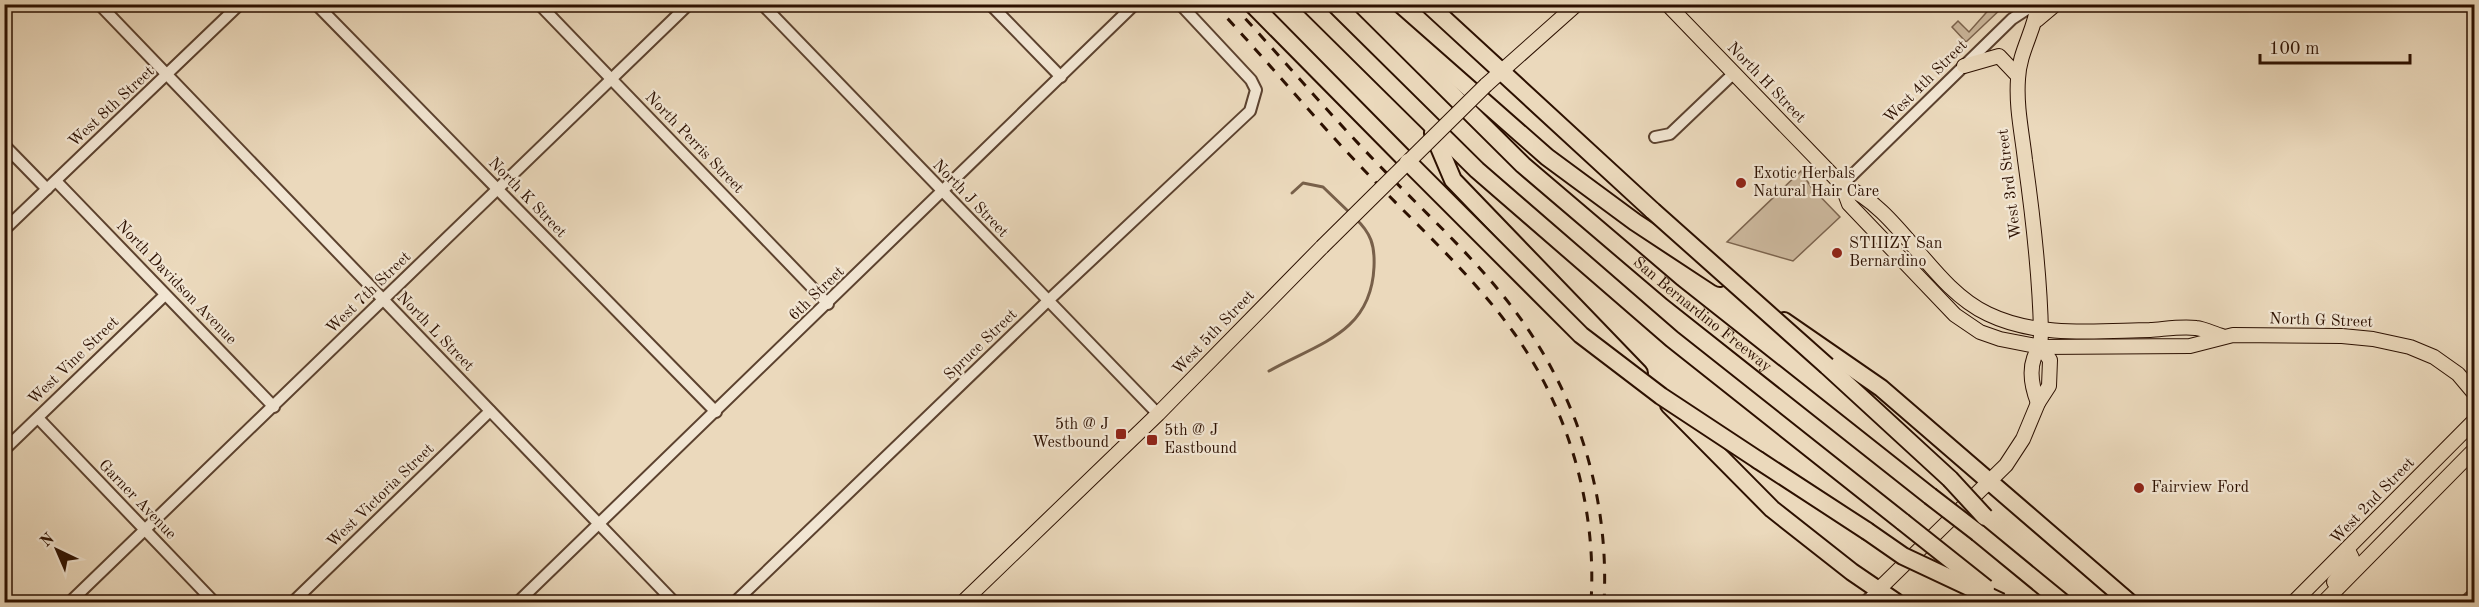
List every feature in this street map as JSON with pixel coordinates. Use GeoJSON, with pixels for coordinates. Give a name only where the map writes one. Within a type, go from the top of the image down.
{"type":"FeatureCollection","features":[{"type":"Feature","properties":{"kind":"highway"},"geometry":{"type":"LineString","coordinates":[[1252,4],[1581,334],[1661,396],[1903,556],[2002,603]]}},
{"type":"Feature","properties":{"kind":"highway"},"geometry":{"type":"LineString","coordinates":[[1309,4],[1431,128],[1672,339],[2002,603]]}},
{"type":"Feature","properties":{"kind":"highway","name":"San Bernardino Freeway"},"geometry":{"type":"LineString","coordinates":[[1361,4],[1416,61],[1540,179],[1680,299],[1978,533],[2062,603]]}},
{"type":"Feature","properties":{"kind":"highway"},"geometry":{"type":"LineString","coordinates":[[1373,4],[1576,180],[1835,355],[1889,395],[1991,481],[2129,603]]}},
{"type":"Feature","properties":{"kind":"highway"},"geometry":{"type":"LineString","coordinates":[[1428,4],[1494,78],[1880,414],[1950,479],[1985,517],[1997,549]]}},
{"type":"Feature","properties":{"kind":"highway"},"geometry":{"type":"LineString","coordinates":[[1431,128],[1453,180],[1713,451],[1772,509],[1896,603]]}},
{"type":"Feature","properties":{"kind":"main road","name":"West 5th Street"},"geometry":{"type":"LineString","coordinates":[[963,603],[1158,414],[1322,246],[1494,78],[1577,4]]}},
{"type":"Feature","properties":{"kind":"main road","name":"North H Street"},"geometry":{"type":"LineString","coordinates":[[1667,4],[1842,184],[1861,192],[1963,297],[1994,317],[2041,331]]}},
{"type":"Feature","properties":{"kind":"main road","name":"West 3rd Street"},"geometry":{"type":"LineString","coordinates":[[1878,590],[2006,465],[2024,440],[2038,403],[2032,387],[2033,359],[2041,347],[2041,331],[2026,162],[2018,109],[2018,76],[2022,55],[2037,20],[2037,4]]}},
{"type":"Feature","properties":{"kind":"main road","name":"West 3rd Street"},"geometry":{"type":"LineString","coordinates":[[2037,20],[2056,4]]}},
{"type":"Feature","properties":{"kind":"main road"},"geometry":{"type":"LineString","coordinates":[[1964,66],[1999,56],[2018,76]]}},
{"type":"Feature","properties":{"kind":"main road","name":"North H Street"},"geometry":{"type":"LineString","coordinates":[[1842,184],[1849,204],[1955,315],[1986,334],[2041,347]]}},
{"type":"Feature","properties":{"kind":"main road","name":"North G Street"},"geometry":{"type":"LineString","coordinates":[[2041,331],[2196,328],[2222,336]]}},
{"type":"Feature","properties":{"kind":"main road","name":"North G Street"},"geometry":{"type":"LineString","coordinates":[[2041,347],[2190,346],[2222,336],[2318,335],[2373,339],[2410,348],[2434,357],[2458,374],[2475,393]]}},
{"type":"Feature","properties":{"kind":"main road","name":"West 2nd Street"},"geometry":{"type":"LineString","coordinates":[[2294,603],[2475,421]]}},
{"type":"Feature","properties":{"kind":"main road"},"geometry":{"type":"LineString","coordinates":[[2324,603],[2475,450]]}},
{"type":"Feature","properties":{"kind":"main road"},"geometry":{"type":"LineString","coordinates":[[2324,603],[2324,595],[2352,558],[2348,550]]}},
{"type":"Feature","properties":{"kind":"street","name":"North L Street"},"geometry":{"type":"LineString","coordinates":[[99,4],[674,603]]}},
{"type":"Feature","properties":{"kind":"street","name":"West 8th Street"},"geometry":{"type":"LineString","coordinates":[[4,230],[240,4]]}},
{"type":"Feature","properties":{"kind":"street","name":"North K Street"},"geometry":{"type":"LineString","coordinates":[[316,4],[716,412]]}},
{"type":"Feature","properties":{"kind":"street","name":"North Perris Street"},"geometry":{"type":"LineString","coordinates":[[539,4],[828,304]]}},
{"type":"Feature","properties":{"kind":"street","name":"West 7th Street"},"geometry":{"type":"LineString","coordinates":[[70,603],[689,4]]}},
{"type":"Feature","properties":{"kind":"street","name":"North J Street"},"geometry":{"type":"LineString","coordinates":[[762,4],[1158,414]]}},
{"type":"Feature","properties":{"kind":"street"},"geometry":{"type":"LineString","coordinates":[[990,4],[1061,76]]}},
{"type":"Feature","properties":{"kind":"street","name":"6th Street"},"geometry":{"type":"LineString","coordinates":[[518,603],[600,526],[1135,4]]}},
{"type":"Feature","properties":{"kind":"street","name":"Spruce Street"},"geometry":{"type":"LineString","coordinates":[[735,603],[1048,300],[1250,111],[1256,98],[1251,80],[1180,4]]}},
{"type":"Feature","properties":{"kind":"street","name":"West 4th Street"},"geometry":{"type":"LineString","coordinates":[[1842,184],[2012,19],[2037,4]]}},
{"type":"Feature","properties":{"kind":"street"},"geometry":{"type":"LineString","coordinates":[[1655,137],[1670,134],[1734,73]]}},
{"type":"Feature","properties":{"kind":"street"},"geometry":{"type":"LineString","coordinates":[[4,145],[47,189]]}},
{"type":"Feature","properties":{"kind":"street","name":"North Davidson Avenue"},"geometry":{"type":"LineString","coordinates":[[56,181],[274,407]]}},
{"type":"Feature","properties":{"kind":"street","name":"West Vine Street"},"geometry":{"type":"LineString","coordinates":[[4,450],[165,295]]}},
{"type":"Feature","properties":{"kind":"street","name":"West Victoria Street"},"geometry":{"type":"LineString","coordinates":[[293,603],[490,411]]}},
{"type":"Feature","properties":{"kind":"street","name":"Garner Avenue"},"geometry":{"type":"LineString","coordinates":[[38,418],[214,603]]}},
{"type":"Feature","properties":{"kind":"street","name":"West 3rd Street"},"geometry":{"type":"LineString","coordinates":[[1865,603],[1878,590]]}},
{"type":"Feature","properties":{"kind":"street"},"geometry":{"type":"LineString","coordinates":[[2466,603],[2475,594]]}},
{"type":"Feature","properties":{"kind":"shaded area"},"geometry":{"type":"Polygon","coordinates":[[[1993,5],[2005,5],[1966,42],[1952,27],[1958,21],[1969,32],[1993,5]]]}},
{"type":"Feature","properties":{"kind":"shaded area"},"geometry":{"type":"Polygon","coordinates":[[[1801,171],[1811,187],[1840,217],[1793,261],[1727,242],[1801,171]]]}},
{"type":"Feature","properties":{"kind":"waterway"},"geometry":{"type":"LineString","coordinates":[[1292,193],[1303,183],[1323,187],[1350,213]]}},
{"type":"Feature","properties":{"kind":"waterway"},"geometry":{"type":"LineString","coordinates":[[1269,371],[1339,333],[1353,322],[1363,307],[1371,289],[1374,252],[1368,234],[1355,218]]}},
{"type":"Feature","properties":{"kind":"railway"},"geometry":{"type":"LineString","coordinates":[[1214,4],[1344,149],[1479,290],[1514,333],[1533,363],[1564,427],[1584,496],[1592,567],[1591,602]]}},
{"type":"Feature","properties":{"kind":"railway"},"geometry":{"type":"LineString","coordinates":[[1232,4],[1355,140],[1474,262],[1505,298],[1529,331],[1568,403],[1583,441],[1594,480],[1601,520],[1604,602]]}},
{"type":"Feature","properties":{"kind":"place","name":"Exotic Herbals Natural Hair Care"},"geometry":{"type":"Point","coordinates":[1741,183]}},
{"type":"Feature","properties":{"kind":"place","name":"STIIIZY San Bernardino"},"geometry":{"type":"Point","coordinates":[1837,253]}},
{"type":"Feature","properties":{"kind":"place","name":"5th @ J Westbound"},"geometry":{"type":"Point","coordinates":[1121,434]}},
{"type":"Feature","properties":{"kind":"place","name":"5th @ J Eastbound"},"geometry":{"type":"Point","coordinates":[1152,440]}},
{"type":"Feature","properties":{"kind":"place","name":"Fairview Ford"},"geometry":{"type":"Point","coordinates":[2139,488]}}]}
